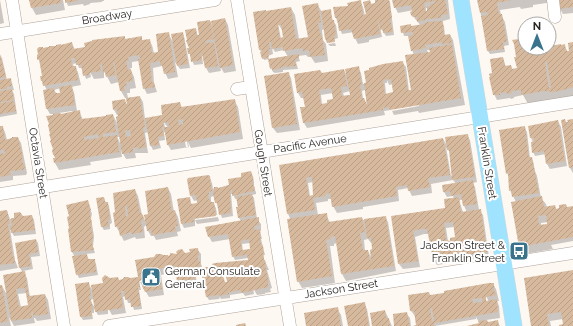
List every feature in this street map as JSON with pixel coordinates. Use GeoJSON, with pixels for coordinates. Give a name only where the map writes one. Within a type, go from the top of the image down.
{"type":"FeatureCollection","features":[{"type":"Feature","properties":{"kind":"main road","name":"Franklin Street"},"geometry":{"type":"LineString","coordinates":[[461,0],[514,326]]}},
{"type":"Feature","properties":{"kind":"street","name":"Octavia Street"},"geometry":{"type":"LineString","coordinates":[[12,0],[64,326]]}},
{"type":"Feature","properties":{"kind":"street","name":"Broadway"},"geometry":{"type":"LineString","coordinates":[[0,34],[215,0]]}},
{"type":"Feature","properties":{"kind":"street","name":"Gough Street"},"geometry":{"type":"LineString","coordinates":[[237,0],[290,326]]}},
{"type":"Feature","properties":{"kind":"street"},"geometry":{"type":"LineString","coordinates":[[553,0],[555,16]]}},
{"type":"Feature","properties":{"kind":"street"},"geometry":{"type":"LineString","coordinates":[[237,89],[250,87]]}},
{"type":"Feature","properties":{"kind":"street","name":"Pacific Avenue"},"geometry":{"type":"LineString","coordinates":[[0,194],[573,102]]}},
{"type":"Feature","properties":{"kind":"street","name":"Jackson Street"},"geometry":{"type":"LineString","coordinates":[[108,326],[573,253]]}},
{"type":"Feature","properties":{"kind":"building"},"geometry":{"type":"Polygon","coordinates":[[[29,0],[61,0],[61,3],[31,8],[29,0]]]}},
{"type":"Feature","properties":{"kind":"building"},"geometry":{"type":"Polygon","coordinates":[[[65,0],[77,0],[77,1],[65,3],[65,0]]]}},
{"type":"Feature","properties":{"kind":"building"},"geometry":{"type":"Polygon","coordinates":[[[361,0],[363,15],[366,14],[363,2],[370,0],[371,4],[375,3],[375,0],[389,0],[392,18],[390,19],[393,32],[383,33],[383,29],[380,30],[379,21],[380,34],[354,39],[351,29],[339,31],[337,18],[335,18],[333,7],[348,6],[347,3],[361,0]]]}},
{"type":"Feature","properties":{"kind":"building"},"geometry":{"type":"Polygon","coordinates":[[[392,0],[445,0],[448,14],[441,15],[441,18],[425,19],[417,22],[417,17],[413,17],[411,15],[411,5],[394,8],[392,0]],[[435,1],[424,3],[425,11],[427,11],[427,7],[430,6],[430,4],[435,3],[435,1]]]}},
{"type":"Feature","properties":{"kind":"building"},"geometry":{"type":"Polygon","coordinates":[[[477,0],[511,0],[497,3],[499,14],[502,14],[507,42],[503,42],[504,49],[487,51],[481,16],[488,15],[487,12],[480,13],[477,0]]]}},
{"type":"Feature","properties":{"kind":"building"},"geometry":{"type":"Polygon","coordinates":[[[558,0],[573,0],[573,7],[559,9],[558,0]]]}},
{"type":"Feature","properties":{"kind":"building"},"geometry":{"type":"Polygon","coordinates":[[[318,3],[321,22],[318,23],[325,55],[310,57],[309,50],[303,51],[302,48],[283,51],[283,47],[272,49],[271,42],[269,42],[270,49],[267,49],[269,50],[270,54],[268,54],[269,57],[262,59],[260,52],[262,52],[262,50],[259,50],[253,12],[291,7],[296,39],[308,37],[302,6],[318,3]],[[278,25],[280,38],[283,37],[281,25],[278,25]]]}},
{"type":"Feature","properties":{"kind":"building"},"geometry":{"type":"Polygon","coordinates":[[[331,9],[336,35],[334,36],[335,42],[327,43],[325,39],[321,11],[331,9]]]}},
{"type":"Feature","properties":{"kind":"building"},"geometry":{"type":"Polygon","coordinates":[[[225,18],[233,65],[220,68],[211,21],[225,18]]]}},
{"type":"Feature","properties":{"kind":"building"},"geometry":{"type":"Polygon","coordinates":[[[210,20],[214,39],[205,41],[206,43],[214,42],[218,66],[205,68],[202,54],[202,60],[191,62],[190,54],[188,54],[187,48],[189,48],[185,30],[196,28],[197,35],[199,35],[197,22],[210,20]]]}},
{"type":"Feature","properties":{"kind":"building"},"geometry":{"type":"Polygon","coordinates":[[[426,22],[443,22],[444,35],[450,34],[452,43],[442,44],[442,42],[425,45],[426,48],[411,51],[408,36],[413,35],[412,32],[401,33],[400,26],[411,24],[411,26],[424,24],[426,22]]]}},
{"type":"Feature","properties":{"kind":"building"},"geometry":{"type":"Polygon","coordinates":[[[169,32],[175,72],[164,74],[160,61],[150,63],[152,82],[154,82],[155,87],[143,89],[138,59],[140,59],[139,55],[128,57],[129,61],[126,61],[128,70],[131,69],[133,81],[126,82],[127,86],[124,86],[125,91],[120,91],[114,62],[116,75],[106,77],[105,72],[103,73],[102,64],[100,65],[101,71],[89,73],[89,75],[83,76],[81,65],[76,65],[75,58],[71,58],[72,66],[76,66],[78,80],[43,86],[40,76],[42,76],[39,59],[37,60],[37,49],[39,47],[43,48],[72,42],[73,49],[85,47],[84,43],[92,40],[125,36],[125,39],[142,36],[142,40],[150,39],[152,53],[158,52],[156,34],[169,32]]]}},
{"type":"Feature","properties":{"kind":"building"},"geometry":{"type":"Polygon","coordinates":[[[183,32],[188,64],[177,66],[171,34],[183,32]]]}},
{"type":"Feature","properties":{"kind":"building"},"geometry":{"type":"Polygon","coordinates":[[[517,39],[517,56],[557,56],[557,45],[565,44],[566,51],[569,51],[568,43],[573,42],[573,87],[554,92],[544,91],[521,95],[521,90],[511,91],[512,93],[507,94],[506,92],[500,93],[500,95],[493,95],[489,77],[489,74],[492,73],[490,59],[503,57],[505,66],[511,65],[512,69],[517,68],[514,57],[516,57],[512,40],[517,39]],[[545,62],[549,88],[551,88],[547,62],[545,62]]]}},
{"type":"Feature","properties":{"kind":"building"},"geometry":{"type":"Polygon","coordinates":[[[452,44],[461,98],[390,110],[389,107],[383,108],[383,110],[303,123],[300,107],[305,107],[302,92],[297,93],[294,74],[320,70],[322,73],[344,69],[347,86],[341,87],[342,96],[350,95],[345,69],[359,66],[362,85],[360,85],[362,98],[364,98],[367,105],[364,71],[383,64],[403,61],[408,90],[411,90],[405,55],[430,52],[429,48],[452,44]],[[391,79],[383,80],[385,94],[393,92],[391,79]],[[331,88],[319,90],[321,104],[327,103],[327,100],[333,99],[331,88]]]}},
{"type":"Feature","properties":{"kind":"building"},"geometry":{"type":"Polygon","coordinates":[[[0,54],[6,77],[0,78],[0,54]]]}},
{"type":"Feature","properties":{"kind":"building"},"geometry":{"type":"Polygon","coordinates":[[[299,54],[299,58],[295,59],[296,66],[281,67],[272,70],[272,68],[270,69],[268,59],[299,54]]]}},
{"type":"Feature","properties":{"kind":"building"},"geometry":{"type":"Polygon","coordinates":[[[289,72],[297,124],[272,128],[264,76],[289,72]]]}},
{"type":"Feature","properties":{"kind":"building"},"geometry":{"type":"Polygon","coordinates":[[[11,78],[12,86],[7,87],[7,89],[0,89],[0,80],[11,78]]]}},
{"type":"Feature","properties":{"kind":"building"},"geometry":{"type":"Polygon","coordinates":[[[72,85],[75,105],[46,109],[43,90],[54,88],[55,93],[60,93],[59,87],[72,85]]]}},
{"type":"Feature","properties":{"kind":"building"},"geometry":{"type":"Polygon","coordinates":[[[12,89],[14,100],[0,102],[0,91],[12,89]]]}},
{"type":"Feature","properties":{"kind":"building"},"geometry":{"type":"Polygon","coordinates":[[[140,96],[145,127],[143,128],[146,147],[138,149],[137,147],[133,148],[133,152],[122,154],[116,117],[118,116],[117,109],[113,110],[112,101],[125,99],[127,104],[126,98],[140,96]],[[130,130],[125,131],[126,137],[131,136],[130,130]]]}},
{"type":"Feature","properties":{"kind":"building"},"geometry":{"type":"Polygon","coordinates":[[[235,99],[240,132],[167,145],[164,127],[162,127],[164,136],[158,137],[159,145],[150,146],[145,118],[162,115],[161,105],[180,102],[181,107],[235,99]],[[183,119],[178,120],[179,125],[183,124],[183,119]],[[168,122],[163,123],[164,127],[169,127],[168,122]]]}},
{"type":"Feature","properties":{"kind":"building"},"geometry":{"type":"Polygon","coordinates":[[[14,101],[16,111],[0,114],[0,103],[14,101]]]}},
{"type":"Feature","properties":{"kind":"building"},"geometry":{"type":"Polygon","coordinates":[[[80,110],[81,119],[113,114],[116,132],[102,134],[103,137],[117,135],[119,152],[54,163],[53,158],[55,158],[50,141],[49,124],[46,116],[80,110]],[[98,134],[84,137],[84,140],[99,138],[98,134]]]}},
{"type":"Feature","properties":{"kind":"building"},"geometry":{"type":"Polygon","coordinates":[[[565,119],[566,122],[568,122],[567,120],[573,119],[573,167],[569,168],[561,120],[565,119]]]}},
{"type":"Feature","properties":{"kind":"building"},"geometry":{"type":"Polygon","coordinates":[[[558,120],[565,161],[546,164],[544,151],[532,153],[531,142],[534,141],[534,138],[530,138],[528,126],[558,120]]]}},
{"type":"Feature","properties":{"kind":"building"},"geometry":{"type":"Polygon","coordinates":[[[0,126],[3,126],[5,140],[12,137],[18,137],[23,157],[23,164],[25,167],[23,170],[10,171],[11,175],[0,177],[0,154],[5,153],[4,150],[0,150],[0,126]]]}},
{"type":"Feature","properties":{"kind":"building"},"geometry":{"type":"Polygon","coordinates":[[[525,126],[529,157],[532,157],[539,193],[512,197],[511,190],[509,191],[508,173],[506,174],[499,130],[525,126]]]}},
{"type":"Feature","properties":{"kind":"building"},"geometry":{"type":"Polygon","coordinates":[[[468,134],[475,177],[452,180],[449,150],[447,150],[445,137],[468,134]]]}},
{"type":"Feature","properties":{"kind":"building"},"geometry":{"type":"Polygon","coordinates":[[[443,138],[450,175],[428,178],[430,187],[408,191],[407,185],[396,187],[397,196],[332,207],[330,193],[325,194],[326,196],[313,198],[315,210],[287,214],[279,165],[443,138]],[[312,177],[306,178],[309,196],[313,195],[312,177]]]}},
{"type":"Feature","properties":{"kind":"building"},"geometry":{"type":"Polygon","coordinates":[[[251,171],[255,188],[254,191],[232,196],[232,190],[230,191],[231,213],[219,215],[217,203],[215,203],[213,194],[214,187],[218,188],[229,185],[228,179],[241,177],[241,173],[251,171]]]}},
{"type":"Feature","properties":{"kind":"building"},"geometry":{"type":"Polygon","coordinates":[[[210,176],[212,191],[208,194],[209,200],[214,202],[216,216],[193,219],[194,222],[181,224],[177,199],[190,197],[191,204],[197,203],[196,195],[190,196],[187,180],[188,178],[210,176]]]}},
{"type":"Feature","properties":{"kind":"building"},"geometry":{"type":"Polygon","coordinates":[[[473,180],[477,204],[463,206],[461,194],[451,196],[450,191],[443,192],[442,185],[473,180]]]}},
{"type":"Feature","properties":{"kind":"building"},"geometry":{"type":"Polygon","coordinates":[[[168,187],[172,211],[175,210],[178,226],[175,226],[176,231],[152,235],[151,230],[147,231],[144,215],[148,214],[145,191],[168,187]]]}},
{"type":"Feature","properties":{"kind":"building"},"geometry":{"type":"Polygon","coordinates":[[[135,189],[140,212],[144,219],[141,221],[143,232],[132,234],[131,232],[120,236],[118,226],[115,227],[113,193],[135,189]],[[125,206],[126,217],[128,216],[127,206],[125,206]]]}},
{"type":"Feature","properties":{"kind":"building"},"geometry":{"type":"Polygon","coordinates":[[[252,194],[256,215],[238,218],[236,197],[252,194]]]}},
{"type":"Feature","properties":{"kind":"building"},"geometry":{"type":"Polygon","coordinates":[[[542,196],[544,207],[555,205],[556,209],[559,208],[559,205],[566,204],[567,207],[573,206],[573,237],[519,247],[511,202],[542,196]],[[546,215],[538,216],[539,225],[547,224],[546,215]]]}},
{"type":"Feature","properties":{"kind":"building"},"geometry":{"type":"Polygon","coordinates":[[[104,197],[105,202],[108,202],[110,220],[108,220],[109,226],[101,227],[96,198],[104,197]]]}},
{"type":"Feature","properties":{"kind":"building"},"geometry":{"type":"Polygon","coordinates":[[[459,197],[461,212],[481,209],[487,252],[433,260],[427,229],[421,229],[413,231],[418,261],[398,264],[391,216],[445,208],[444,199],[459,197]],[[453,222],[444,223],[446,240],[450,241],[450,238],[455,237],[453,222]]]}},
{"type":"Feature","properties":{"kind":"building"},"geometry":{"type":"Polygon","coordinates":[[[88,200],[91,210],[90,214],[93,236],[92,243],[94,250],[71,252],[67,217],[69,216],[66,205],[88,200]]]}},
{"type":"Feature","properties":{"kind":"building"},"geometry":{"type":"Polygon","coordinates":[[[7,210],[15,263],[0,265],[0,211],[7,210]]]}},
{"type":"Feature","properties":{"kind":"building"},"geometry":{"type":"Polygon","coordinates":[[[20,212],[23,216],[32,215],[35,230],[11,233],[11,218],[14,218],[14,213],[20,212]]]}},
{"type":"Feature","properties":{"kind":"building"},"geometry":{"type":"Polygon","coordinates":[[[327,213],[328,222],[362,217],[365,232],[360,233],[363,250],[368,250],[370,261],[370,250],[372,249],[371,238],[367,238],[364,219],[386,216],[394,266],[341,274],[335,236],[326,240],[332,276],[297,282],[287,219],[327,213]]]}},
{"type":"Feature","properties":{"kind":"building"},"geometry":{"type":"Polygon","coordinates":[[[259,217],[259,225],[254,226],[255,230],[260,229],[261,246],[263,245],[264,260],[269,283],[268,287],[242,293],[240,290],[229,292],[229,294],[218,296],[218,294],[206,297],[201,270],[202,268],[213,266],[212,264],[215,263],[248,260],[247,255],[251,254],[232,257],[228,234],[208,237],[205,227],[259,217]],[[249,239],[241,241],[242,250],[250,249],[249,239]],[[223,276],[225,282],[227,282],[226,276],[223,276]]]}},
{"type":"Feature","properties":{"kind":"building"},"geometry":{"type":"Polygon","coordinates":[[[36,239],[38,252],[29,254],[31,266],[19,268],[15,243],[36,239]]]}},
{"type":"Feature","properties":{"kind":"building"},"geometry":{"type":"Polygon","coordinates":[[[198,248],[198,261],[200,261],[201,270],[194,271],[195,279],[177,282],[175,266],[158,269],[162,289],[145,292],[142,286],[144,286],[143,280],[139,281],[140,287],[138,287],[141,306],[131,307],[130,299],[125,300],[124,291],[121,291],[123,308],[95,312],[91,285],[103,283],[102,278],[105,275],[110,278],[118,277],[119,280],[123,279],[124,277],[138,277],[135,260],[154,257],[156,254],[168,256],[170,253],[177,254],[176,252],[178,250],[182,249],[185,253],[190,252],[189,249],[198,248]]]}},
{"type":"Feature","properties":{"kind":"building"},"geometry":{"type":"Polygon","coordinates":[[[87,254],[88,259],[95,259],[96,272],[76,275],[72,256],[87,254]]]}},
{"type":"Feature","properties":{"kind":"building"},"geometry":{"type":"Polygon","coordinates":[[[573,270],[573,326],[559,326],[563,324],[561,312],[547,314],[549,326],[531,326],[524,278],[573,270]]]}},
{"type":"Feature","properties":{"kind":"building"},"geometry":{"type":"Polygon","coordinates":[[[25,271],[29,296],[45,294],[48,314],[33,316],[33,312],[31,313],[32,318],[11,321],[3,275],[25,271]],[[25,288],[16,289],[19,307],[28,305],[25,288]]]}},
{"type":"Feature","properties":{"kind":"building"},"geometry":{"type":"Polygon","coordinates":[[[89,282],[91,296],[89,296],[93,309],[91,310],[92,316],[80,317],[75,284],[89,282]]]}},
{"type":"Feature","properties":{"kind":"building"},"geometry":{"type":"Polygon","coordinates":[[[494,283],[494,292],[495,291],[496,295],[486,297],[486,301],[497,299],[498,312],[434,323],[434,326],[413,326],[416,325],[414,311],[410,311],[408,295],[429,292],[430,295],[444,293],[444,291],[494,283]],[[482,298],[472,299],[473,303],[482,302],[482,298]],[[430,308],[432,321],[434,321],[432,308],[430,308]]]}},
{"type":"Feature","properties":{"kind":"building"},"geometry":{"type":"Polygon","coordinates":[[[0,285],[2,285],[8,321],[0,323],[0,285]]]}},
{"type":"Feature","properties":{"kind":"building"},"geometry":{"type":"Polygon","coordinates":[[[365,302],[369,326],[348,326],[344,306],[365,302]]]}},
{"type":"Feature","properties":{"kind":"building"},"geometry":{"type":"Polygon","coordinates":[[[338,307],[341,326],[306,326],[304,313],[338,307]]]}},
{"type":"Feature","properties":{"kind":"building"},"geometry":{"type":"Polygon","coordinates":[[[385,310],[386,318],[389,318],[390,326],[372,326],[370,313],[385,310]]]}},
{"type":"Feature","properties":{"kind":"building"},"geometry":{"type":"Polygon","coordinates":[[[407,312],[410,326],[394,326],[393,314],[407,312]]]}},
{"type":"Feature","properties":{"kind":"building"},"geometry":{"type":"Polygon","coordinates":[[[487,320],[488,322],[498,320],[499,326],[467,326],[479,323],[478,321],[487,320]]]}},
{"type":"Feature","properties":{"kind":"building"},"geometry":{"type":"Polygon","coordinates":[[[245,323],[246,326],[236,326],[236,325],[245,323]]]}},
{"type":"Feature","properties":{"kind":"place","name":"Jackson Street & Franklin Street"},"geometry":{"type":"Point","coordinates":[519,251]}},
{"type":"Feature","properties":{"kind":"place","name":"German Consulate General"},"geometry":{"type":"Point","coordinates":[151,277]}}]}
